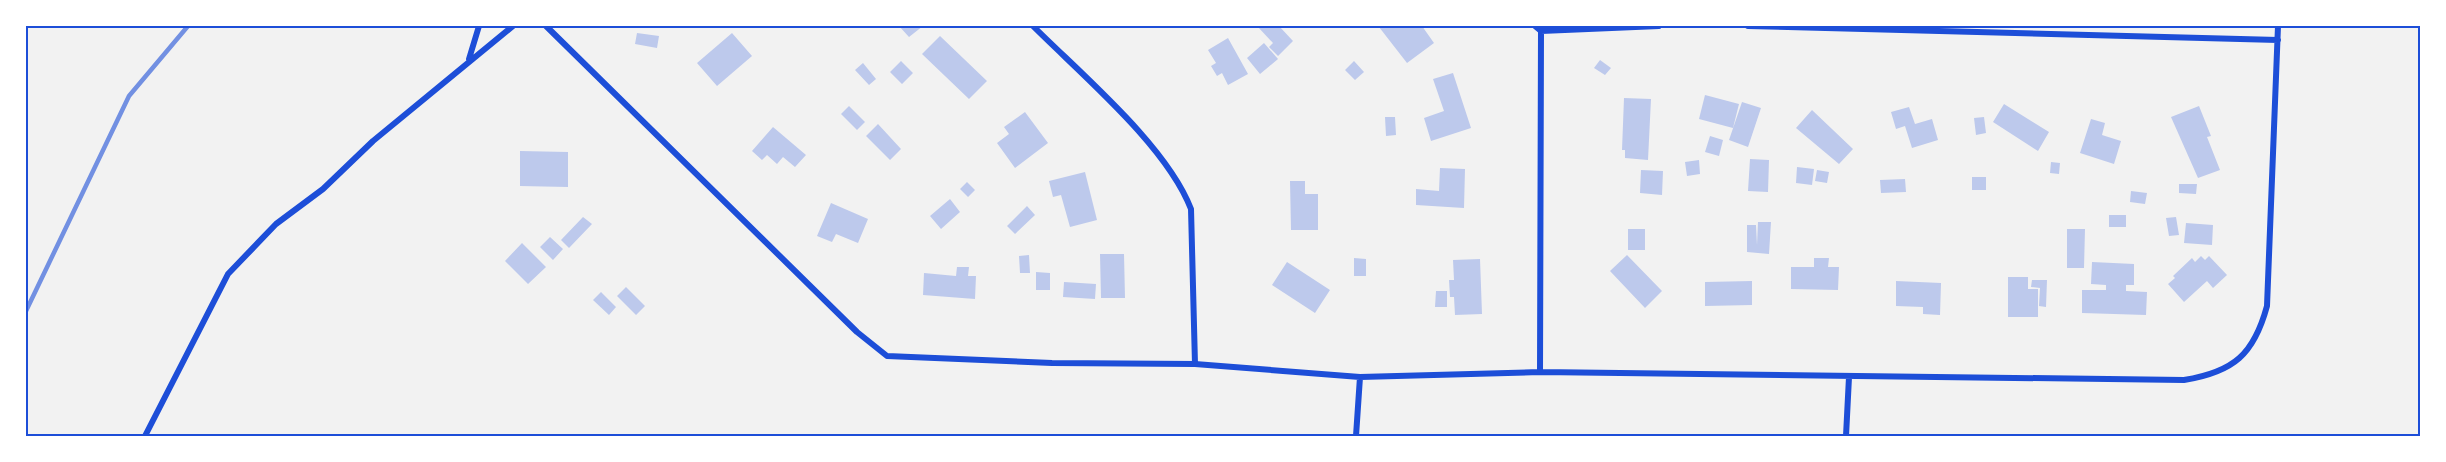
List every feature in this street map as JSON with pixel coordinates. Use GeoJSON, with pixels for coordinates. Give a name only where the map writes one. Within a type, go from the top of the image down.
{"type":"FeatureCollection","features":[{"type":"Feature","properties":{"kind":"street"},"geometry":{"type":"LineString","coordinates":[[469,60],[480,26]]}},
{"type":"Feature","properties":{"kind":"street"},"geometry":{"type":"LineString","coordinates":[[145,436],[228,274],[276,224],[323,189],[373,141],[513,26]]}},
{"type":"Feature","properties":{"kind":"street"},"geometry":{"type":"LineString","coordinates":[[546,26],[856,332],[887,356],[1052,363],[1194,364],[1360,377],[1540,372],[2184,380],[2208,376],[2246,354],[2260,331],[2267,306],[2278,26]]}},
{"type":"Feature","properties":{"kind":"street"},"geometry":{"type":"LineString","coordinates":[[1033,26],[1173,170],[1184,191],[1191,209],[1194,364]]}},
{"type":"Feature","properties":{"kind":"street"},"geometry":{"type":"LineString","coordinates":[[1535,26],[1541,31],[1659,26]]}},
{"type":"Feature","properties":{"kind":"street"},"geometry":{"type":"LineString","coordinates":[[1748,26],[2278,40]]}},
{"type":"Feature","properties":{"kind":"street"},"geometry":{"type":"LineString","coordinates":[[1540,372],[1541,31]]}},
{"type":"Feature","properties":{"kind":"street"},"geometry":{"type":"LineString","coordinates":[[1356,436],[1360,377]]}},
{"type":"Feature","properties":{"kind":"street"},"geometry":{"type":"LineString","coordinates":[[1846,436],[1850,377]]}},
{"type":"Feature","properties":{"kind":"building"},"geometry":{"type":"Polygon","coordinates":[[[899,26],[923,26],[909,37],[899,26]]]}},
{"type":"Feature","properties":{"kind":"building"},"geometry":{"type":"Polygon","coordinates":[[[1257,26],[1279,26],[1293,41],[1278,56],[1269,47],[1273,43],[1257,26]]]}},
{"type":"Feature","properties":{"kind":"building"},"geometry":{"type":"Polygon","coordinates":[[[1422,26],[1434,43],[1407,63],[1379,27],[1422,26]]]}},
{"type":"Feature","properties":{"kind":"building"},"geometry":{"type":"Polygon","coordinates":[[[637,33],[659,36],[657,48],[635,44],[637,33]]]}},
{"type":"Feature","properties":{"kind":"building"},"geometry":{"type":"Polygon","coordinates":[[[732,33],[752,56],[717,86],[697,63],[732,33]]]}},
{"type":"Feature","properties":{"kind":"building"},"geometry":{"type":"Polygon","coordinates":[[[940,36],[987,81],[969,99],[922,54],[940,36]]]}},
{"type":"Feature","properties":{"kind":"building"},"geometry":{"type":"Polygon","coordinates":[[[1228,38],[1248,74],[1228,85],[1222,73],[1217,76],[1211,66],[1216,63],[1208,50],[1228,38]]]}},
{"type":"Feature","properties":{"kind":"building"},"geometry":{"type":"Polygon","coordinates":[[[1264,43],[1278,59],[1260,74],[1247,58],[1264,43]]]}},
{"type":"Feature","properties":{"kind":"building"},"geometry":{"type":"Polygon","coordinates":[[[1600,60],[1611,68],[1605,75],[1594,68],[1600,60]]]}},
{"type":"Feature","properties":{"kind":"building"},"geometry":{"type":"Polygon","coordinates":[[[901,61],[913,73],[902,84],[890,72],[901,61]]]}},
{"type":"Feature","properties":{"kind":"building"},"geometry":{"type":"Polygon","coordinates":[[[1354,61],[1364,72],[1355,80],[1345,70],[1354,61]]]}},
{"type":"Feature","properties":{"kind":"building"},"geometry":{"type":"Polygon","coordinates":[[[863,63],[876,79],[869,85],[855,70],[863,63]]]}},
{"type":"Feature","properties":{"kind":"building"},"geometry":{"type":"Polygon","coordinates":[[[1453,73],[1471,128],[1431,141],[1424,118],[1444,111],[1433,79],[1453,73]]]}},
{"type":"Feature","properties":{"kind":"building"},"geometry":{"type":"Polygon","coordinates":[[[1705,95],[1739,104],[1733,128],[1699,119],[1705,95]]]}},
{"type":"Feature","properties":{"kind":"building"},"geometry":{"type":"Polygon","coordinates":[[[1624,98],[1651,99],[1648,160],[1625,158],[1625,150],[1622,150],[1624,98]]]}},
{"type":"Feature","properties":{"kind":"building"},"geometry":{"type":"Polygon","coordinates":[[[1742,102],[1761,108],[1748,147],[1729,140],[1742,102]]]}},
{"type":"Feature","properties":{"kind":"building"},"geometry":{"type":"Polygon","coordinates":[[[2004,104],[2049,132],[2038,151],[1993,122],[2004,104]]]}},
{"type":"Feature","properties":{"kind":"building"},"geometry":{"type":"Polygon","coordinates":[[[849,106],[865,122],[857,130],[841,114],[849,106]]]}},
{"type":"Feature","properties":{"kind":"building"},"geometry":{"type":"Polygon","coordinates":[[[2199,106],[2211,136],[2207,137],[2220,170],[2198,178],[2171,117],[2199,106]]]}},
{"type":"Feature","properties":{"kind":"building"},"geometry":{"type":"Polygon","coordinates":[[[1909,107],[1915,124],[1932,119],[1938,140],[1912,148],[1905,126],[1896,129],[1891,112],[1909,107]]]}},
{"type":"Feature","properties":{"kind":"building"},"geometry":{"type":"Polygon","coordinates":[[[1812,110],[1853,149],[1839,164],[1796,128],[1812,110]]]}},
{"type":"Feature","properties":{"kind":"building"},"geometry":{"type":"Polygon","coordinates":[[[1025,112],[1048,143],[1015,168],[997,143],[1009,134],[1004,127],[1025,112]]]}},
{"type":"Feature","properties":{"kind":"building"},"geometry":{"type":"Polygon","coordinates":[[[1385,117],[1395,117],[1396,135],[1386,136],[1385,117]]]}},
{"type":"Feature","properties":{"kind":"building"},"geometry":{"type":"Polygon","coordinates":[[[1984,117],[1986,133],[1976,135],[1974,118],[1984,117]]]}},
{"type":"Feature","properties":{"kind":"building"},"geometry":{"type":"Polygon","coordinates":[[[2091,119],[2105,123],[2102,135],[2121,141],[2114,164],[2080,153],[2091,119]]]}},
{"type":"Feature","properties":{"kind":"building"},"geometry":{"type":"Polygon","coordinates":[[[878,124],[901,149],[890,160],[866,136],[878,124]]]}},
{"type":"Feature","properties":{"kind":"building"},"geometry":{"type":"Polygon","coordinates":[[[773,127],[806,155],[795,167],[783,157],[777,164],[767,155],[762,160],[752,151],[773,127]]]}},
{"type":"Feature","properties":{"kind":"building"},"geometry":{"type":"Polygon","coordinates":[[[1710,136],[1723,140],[1719,156],[1705,152],[1710,136]]]}},
{"type":"Feature","properties":{"kind":"building"},"geometry":{"type":"Polygon","coordinates":[[[520,151],[568,152],[568,187],[520,186],[520,151]]]}},
{"type":"Feature","properties":{"kind":"building"},"geometry":{"type":"Polygon","coordinates":[[[1750,159],[1769,160],[1768,192],[1748,191],[1750,159]]]}},
{"type":"Feature","properties":{"kind":"building"},"geometry":{"type":"Polygon","coordinates":[[[1699,160],[1700,174],[1687,176],[1685,162],[1699,160]]]}},
{"type":"Feature","properties":{"kind":"building"},"geometry":{"type":"Polygon","coordinates":[[[2051,162],[2060,163],[2059,174],[2050,173],[2051,162]]]}},
{"type":"Feature","properties":{"kind":"building"},"geometry":{"type":"Polygon","coordinates":[[[1797,167],[1814,169],[1812,185],[1796,183],[1797,167]]]}},
{"type":"Feature","properties":{"kind":"building"},"geometry":{"type":"Polygon","coordinates":[[[1440,168],[1465,169],[1464,208],[1416,205],[1416,189],[1439,191],[1440,168]]]}},
{"type":"Feature","properties":{"kind":"building"},"geometry":{"type":"Polygon","coordinates":[[[1641,170],[1663,171],[1662,195],[1640,193],[1641,170]]]}},
{"type":"Feature","properties":{"kind":"building"},"geometry":{"type":"Polygon","coordinates":[[[1817,170],[1829,172],[1827,183],[1815,181],[1817,170]]]}},
{"type":"Feature","properties":{"kind":"building"},"geometry":{"type":"Polygon","coordinates":[[[1085,172],[1097,220],[1070,227],[1061,195],[1053,197],[1049,181],[1085,172]]]}},
{"type":"Feature","properties":{"kind":"building"},"geometry":{"type":"Polygon","coordinates":[[[1972,177],[1986,177],[1986,190],[1972,190],[1972,177]]]}},
{"type":"Feature","properties":{"kind":"building"},"geometry":{"type":"Polygon","coordinates":[[[1905,179],[1906,192],[1881,193],[1880,180],[1905,179]]]}},
{"type":"Feature","properties":{"kind":"building"},"geometry":{"type":"Polygon","coordinates":[[[1290,181],[1305,181],[1305,194],[1318,194],[1318,230],[1291,230],[1290,181]]]}},
{"type":"Feature","properties":{"kind":"building"},"geometry":{"type":"Polygon","coordinates":[[[967,182],[975,190],[968,197],[960,189],[967,182]]]}},
{"type":"Feature","properties":{"kind":"building"},"geometry":{"type":"Polygon","coordinates":[[[2179,184],[2197,184],[2196,194],[2179,193],[2179,184]]]}},
{"type":"Feature","properties":{"kind":"building"},"geometry":{"type":"Polygon","coordinates":[[[2131,191],[2147,193],[2145,204],[2130,202],[2131,191]]]}},
{"type":"Feature","properties":{"kind":"building"},"geometry":{"type":"Polygon","coordinates":[[[950,199],[960,212],[941,229],[930,216],[950,199]]]}},
{"type":"Feature","properties":{"kind":"building"},"geometry":{"type":"Polygon","coordinates":[[[831,203],[868,219],[858,243],[836,234],[832,242],[817,236],[831,203]]]}},
{"type":"Feature","properties":{"kind":"building"},"geometry":{"type":"Polygon","coordinates":[[[1027,206],[1035,215],[1015,234],[1007,226],[1027,206]]]}},
{"type":"Feature","properties":{"kind":"building"},"geometry":{"type":"Polygon","coordinates":[[[2109,215],[2126,215],[2126,227],[2109,227],[2109,215]]]}},
{"type":"Feature","properties":{"kind":"building"},"geometry":{"type":"Polygon","coordinates":[[[583,217],[592,224],[569,248],[561,240],[583,217]]]}},
{"type":"Feature","properties":{"kind":"building"},"geometry":{"type":"Polygon","coordinates":[[[2176,217],[2179,235],[2169,236],[2166,218],[2176,217]]]}},
{"type":"Feature","properties":{"kind":"building"},"geometry":{"type":"Polygon","coordinates":[[[1758,222],[1771,222],[1769,254],[1747,252],[1747,225],[1756,225],[1757,245],[1758,222]]]}},
{"type":"Feature","properties":{"kind":"building"},"geometry":{"type":"Polygon","coordinates":[[[2186,223],[2213,225],[2212,245],[2184,243],[2186,223]]]}},
{"type":"Feature","properties":{"kind":"building"},"geometry":{"type":"Polygon","coordinates":[[[1628,229],[1645,229],[1645,250],[1628,250],[1628,229]]]}},
{"type":"Feature","properties":{"kind":"building"},"geometry":{"type":"Polygon","coordinates":[[[2067,229],[2085,229],[2084,268],[2067,268],[2067,229]]]}},
{"type":"Feature","properties":{"kind":"building"},"geometry":{"type":"Polygon","coordinates":[[[550,237],[563,249],[553,260],[540,247],[550,237]]]}},
{"type":"Feature","properties":{"kind":"building"},"geometry":{"type":"Polygon","coordinates":[[[522,243],[546,267],[528,284],[505,261],[522,243]]]}},
{"type":"Feature","properties":{"kind":"building"},"geometry":{"type":"Polygon","coordinates":[[[1100,254],[1124,254],[1125,298],[1101,298],[1100,254]]]}},
{"type":"Feature","properties":{"kind":"building"},"geometry":{"type":"Polygon","coordinates":[[[1029,255],[1030,273],[1020,273],[1019,256],[1029,255]]]}},
{"type":"Feature","properties":{"kind":"building"},"geometry":{"type":"Polygon","coordinates":[[[1627,255],[1662,291],[1645,308],[1610,271],[1627,255]]]}},
{"type":"Feature","properties":{"kind":"building"},"geometry":{"type":"Polygon","coordinates":[[[2201,256],[2205,260],[2209,256],[2227,275],[2213,288],[2207,281],[2184,302],[2168,284],[2192,258],[2195,262],[2201,256]]]}},
{"type":"Feature","properties":{"kind":"building"},"geometry":{"type":"Polygon","coordinates":[[[1354,258],[1366,259],[1366,276],[1354,276],[1354,258]]]}},
{"type":"Feature","properties":{"kind":"building"},"geometry":{"type":"Polygon","coordinates":[[[1814,258],[1829,258],[1828,267],[1839,267],[1838,290],[1791,289],[1791,267],[1814,267],[1814,258]]]}},
{"type":"Feature","properties":{"kind":"building"},"geometry":{"type":"Polygon","coordinates":[[[1480,259],[1482,314],[1455,315],[1454,297],[1450,297],[1449,280],[1454,280],[1453,260],[1480,259]]]}},
{"type":"Feature","properties":{"kind":"building"},"geometry":{"type":"Polygon","coordinates":[[[1287,262],[1330,290],[1315,313],[1272,285],[1287,262]]]}},
{"type":"Feature","properties":{"kind":"building"},"geometry":{"type":"Polygon","coordinates":[[[2092,262],[2134,264],[2134,285],[2126,285],[2126,291],[2147,292],[2146,315],[2082,313],[2082,290],[2106,290],[2106,285],[2091,284],[2092,262]]]}},
{"type":"Feature","properties":{"kind":"building"},"geometry":{"type":"Polygon","coordinates":[[[957,267],[969,267],[968,276],[976,276],[975,299],[923,295],[924,273],[956,276],[957,267]]]}},
{"type":"Feature","properties":{"kind":"building"},"geometry":{"type":"Polygon","coordinates":[[[1036,272],[1050,273],[1050,290],[1036,290],[1036,272]]]}},
{"type":"Feature","properties":{"kind":"building"},"geometry":{"type":"Polygon","coordinates":[[[2008,277],[2028,277],[2028,289],[2038,289],[2038,317],[2008,317],[2008,277]]]}},
{"type":"Feature","properties":{"kind":"building"},"geometry":{"type":"Polygon","coordinates":[[[2032,280],[2047,280],[2046,307],[2039,306],[2040,288],[2031,287],[2032,280]]]}},
{"type":"Feature","properties":{"kind":"building"},"geometry":{"type":"Polygon","coordinates":[[[1752,281],[1752,305],[1705,306],[1705,282],[1752,281]]]}},
{"type":"Feature","properties":{"kind":"building"},"geometry":{"type":"Polygon","coordinates":[[[1896,281],[1941,283],[1940,315],[1923,314],[1923,307],[1896,306],[1896,281]]]}},
{"type":"Feature","properties":{"kind":"building"},"geometry":{"type":"Polygon","coordinates":[[[1064,282],[1096,284],[1095,299],[1063,297],[1064,282]]]}},
{"type":"Feature","properties":{"kind":"building"},"geometry":{"type":"Polygon","coordinates":[[[626,287],[645,306],[636,315],[617,296],[626,287]]]}},
{"type":"Feature","properties":{"kind":"building"},"geometry":{"type":"Polygon","coordinates":[[[1436,291],[1447,291],[1447,307],[1435,307],[1436,291]]]}},
{"type":"Feature","properties":{"kind":"building"},"geometry":{"type":"Polygon","coordinates":[[[601,292],[616,307],[609,315],[593,300],[601,292]]]}},
{"type":"Feature","properties":{"kind":"railway"},"geometry":{"type":"LineString","coordinates":[[26,311],[129,96],[188,26]]}}]}
